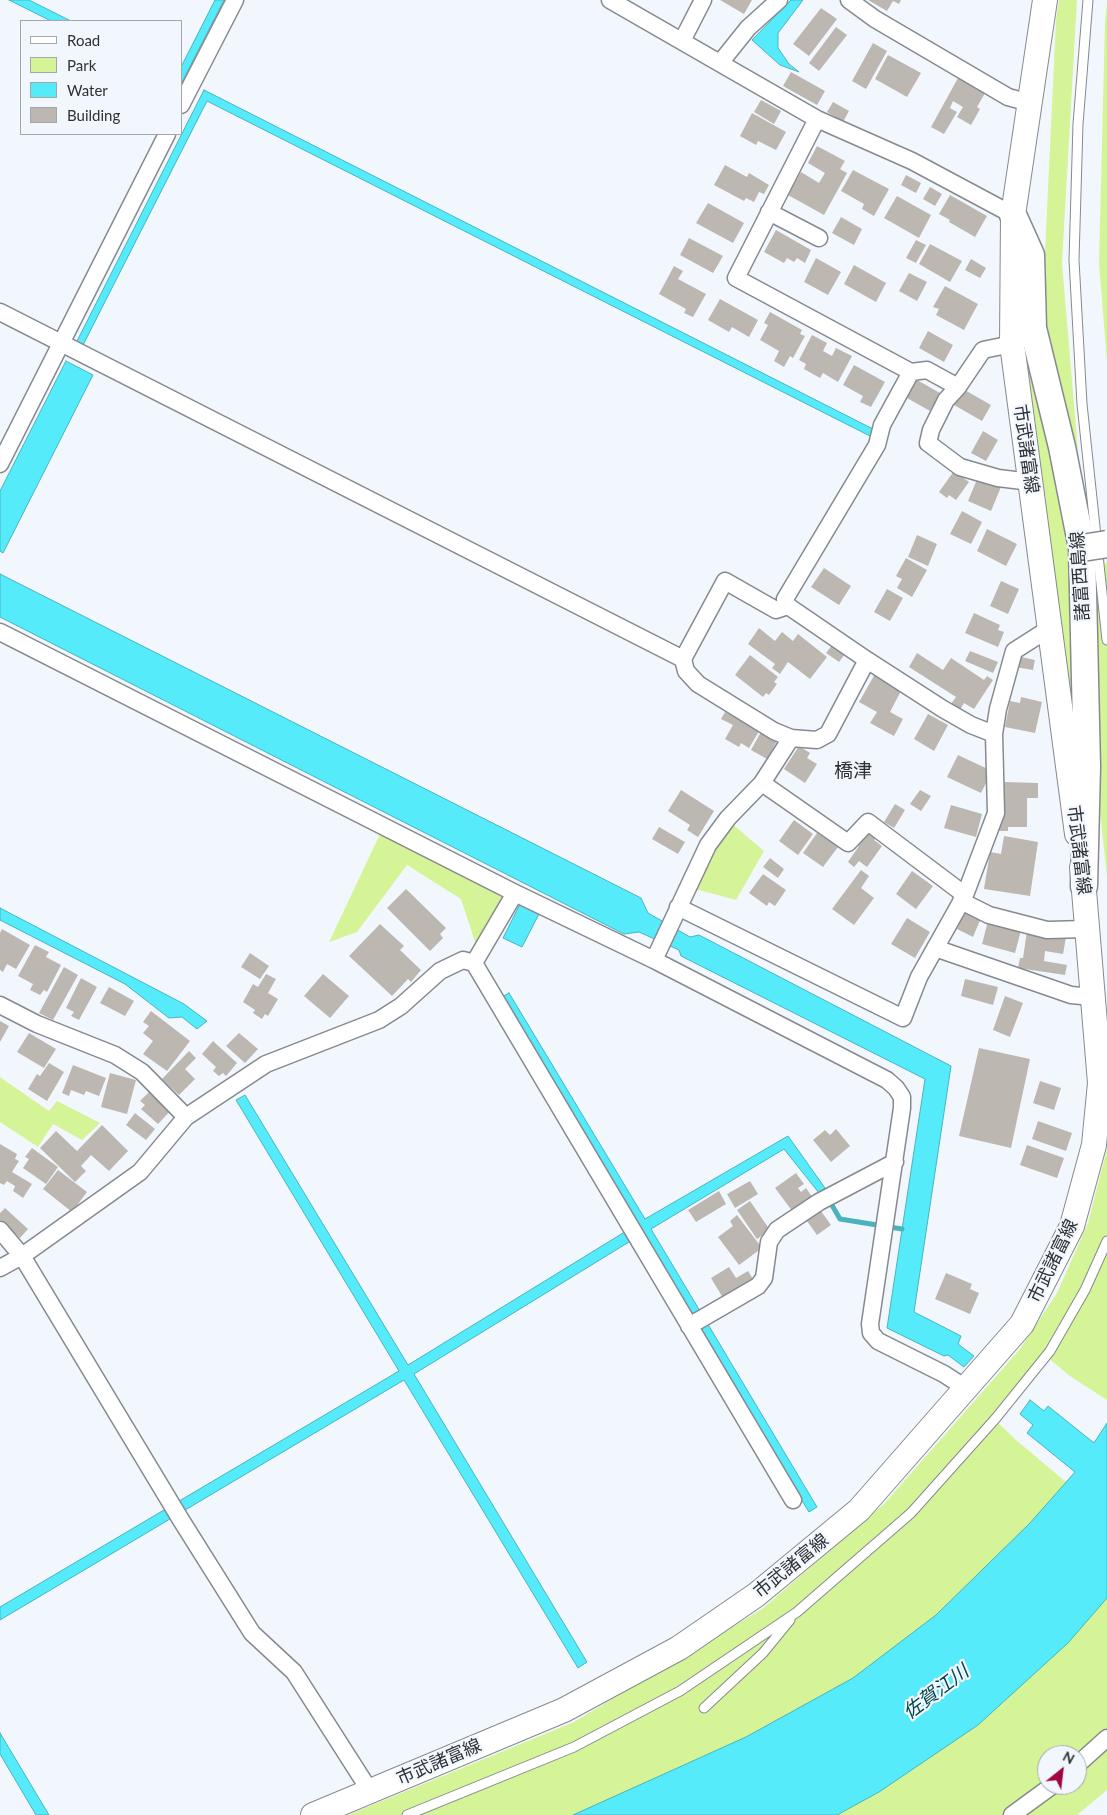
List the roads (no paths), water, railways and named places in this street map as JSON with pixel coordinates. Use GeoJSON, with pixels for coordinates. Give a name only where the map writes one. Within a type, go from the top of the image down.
{"type":"FeatureCollection","features":[{"type":"Feature","properties":{"kind":"main road","name":"市武諸富線"},"geometry":{"type":"LineString","coordinates":[[313,1815],[564,1710],[679,1648],[756,1595],[859,1510],[1022,1324],[1072,1226],[1094,1146],[1100,1083],[1084,886],[1012,344],[1014,215],[1044,0]]}},
{"type":"Feature","properties":{"kind":"main road","name":"諸富西島線"},"geometry":{"type":"LineString","coordinates":[[1014,215],[1031,255],[1033,328],[1062,446],[1095,546],[1084,886]]}},
{"type":"Feature","properties":{"kind":"street"},"geometry":{"type":"LineString","coordinates":[[182,103],[235,0]]}},
{"type":"Feature","properties":{"kind":"street"},"geometry":{"type":"LineString","coordinates":[[610,0],[817,119],[912,161],[1014,215]]}},
{"type":"Feature","properties":{"kind":"street"},"geometry":{"type":"LineString","coordinates":[[682,41],[703,0]]}},
{"type":"Feature","properties":{"kind":"street"},"geometry":{"type":"LineString","coordinates":[[720,62],[748,28],[780,0]]}},
{"type":"Feature","properties":{"kind":"street"},"geometry":{"type":"LineString","coordinates":[[849,0],[875,19],[1008,97],[1030,102]]}},
{"type":"Feature","properties":{"kind":"street"},"geometry":{"type":"LineString","coordinates":[[817,119],[736,278],[911,372],[927,370],[958,387]]}},
{"type":"Feature","properties":{"kind":"street"},"geometry":{"type":"LineString","coordinates":[[0,464],[60,342],[166,135]]}},
{"type":"Feature","properties":{"kind":"street"},"geometry":{"type":"LineString","coordinates":[[769,212],[818,238]]}},
{"type":"Feature","properties":{"kind":"street"},"geometry":{"type":"LineString","coordinates":[[0,312],[683,659]]}},
{"type":"Feature","properties":{"kind":"street"},"geometry":{"type":"LineString","coordinates":[[1012,344],[983,350],[958,387],[946,400],[931,430],[928,443],[960,467],[998,478],[1031,482]]}},
{"type":"Feature","properties":{"kind":"street"},"geometry":{"type":"LineString","coordinates":[[911,372],[882,425],[877,445],[785,599],[788,606],[867,660],[943,709],[971,725],[994,734]]}},
{"type":"Feature","properties":{"kind":"street"},"geometry":{"type":"LineString","coordinates":[[788,606],[776,610],[725,581],[683,659],[686,671],[698,684],[774,731],[791,738],[817,740],[828,734],[867,660]]}},
{"type":"Feature","properties":{"kind":"street"},"geometry":{"type":"LineString","coordinates":[[677,910],[903,1018],[919,977],[963,898],[996,813],[994,734],[998,709],[1014,651],[1050,628]]}},
{"type":"Feature","properties":{"kind":"street"},"geometry":{"type":"LineString","coordinates":[[0,632],[515,893],[657,955],[887,1080],[902,1097],[902,1108],[870,1324],[871,1333],[878,1341],[944,1374],[967,1388]]}},
{"type":"Feature","properties":{"kind":"street"},"geometry":{"type":"LineString","coordinates":[[657,955],[708,845],[728,818],[762,783],[791,738]]}},
{"type":"Feature","properties":{"kind":"street"},"geometry":{"type":"LineString","coordinates":[[762,783],[848,843],[868,822],[963,898],[989,915],[1047,930],[1087,929]]}},
{"type":"Feature","properties":{"kind":"street"},"geometry":{"type":"LineString","coordinates":[[474,962],[515,893]]}},
{"type":"Feature","properties":{"kind":"street"},"geometry":{"type":"LineString","coordinates":[[935,948],[1071,995],[1093,997]]}},
{"type":"Feature","properties":{"kind":"street"},"geometry":{"type":"LineString","coordinates":[[0,1268],[22,1256],[140,1172],[186,1117],[266,1064],[379,1020],[401,1006],[440,972],[463,960],[474,962],[641,1244],[695,1322],[792,1500]]}},
{"type":"Feature","properties":{"kind":"street"},"geometry":{"type":"LineString","coordinates":[[0,1006],[37,1024],[115,1055],[142,1072],[186,1117]]}},
{"type":"Feature","properties":{"kind":"street"},"geometry":{"type":"LineString","coordinates":[[695,1322],[758,1286],[764,1278],[768,1242],[777,1230],[826,1199],[895,1162]]}},
{"type":"Feature","properties":{"kind":"street"},"geometry":{"type":"LineString","coordinates":[[0,1230],[8,1237],[22,1256],[181,1520],[252,1633],[294,1672],[370,1791]]}},
{"type":"Feature","properties":{"kind":"street"},"geometry":{"type":"LineString","coordinates":[[1087,1756],[1107,1738]]}},
{"type":"Feature","properties":{"kind":"street"},"geometry":{"type":"LineString","coordinates":[[1012,1815],[1039,1795]]}},
{"type":"Feature","properties":{"kind":"lane"},"geometry":{"type":"LineString","coordinates":[[1088,0],[1078,124],[1074,260],[1082,404],[1095,546],[1107,640]]}},
{"type":"Feature","properties":{"kind":"lane"},"geometry":{"type":"LineString","coordinates":[[407,1815],[574,1747],[680,1690],[797,1612],[911,1513],[996,1418],[1050,1351],[1085,1290],[1107,1241]]}},
{"type":"Feature","properties":{"kind":"lane"},"geometry":{"type":"LineString","coordinates":[[704,1708],[763,1653],[797,1612]]}},
{"type":"Feature","properties":{"kind":"water"},"geometry":{"type":"Polygon","coordinates":[[[9,0],[29,0],[69,20],[49,20],[9,0]]]}},
{"type":"Feature","properties":{"kind":"water"},"geometry":{"type":"Polygon","coordinates":[[[215,0],[224,0],[182,82],[182,65],[215,0]]]}},
{"type":"Feature","properties":{"kind":"water"},"geometry":{"type":"Polygon","coordinates":[[[791,0],[803,0],[778,33],[778,48],[789,64],[799,72],[780,65],[752,40],[791,0]]]}},
{"type":"Feature","properties":{"kind":"water"},"geometry":{"type":"Polygon","coordinates":[[[204,90],[873,429],[870,436],[207,101],[82,347],[76,343],[204,90]]]}},
{"type":"Feature","properties":{"kind":"water"},"geometry":{"type":"Polygon","coordinates":[[[66,361],[93,375],[3,553],[0,551],[0,491],[66,361]]]}},
{"type":"Feature","properties":{"kind":"water"},"geometry":{"type":"Polygon","coordinates":[[[0,574],[641,898],[648,913],[690,937],[699,935],[951,1066],[914,1312],[961,1336],[958,1344],[974,1356],[964,1367],[948,1355],[944,1356],[887,1328],[925,1079],[681,956],[679,950],[639,932],[624,934],[0,617],[0,574]]]}},
{"type":"Feature","properties":{"kind":"water"},"geometry":{"type":"Polygon","coordinates":[[[520,904],[539,914],[522,947],[503,938],[520,904]]]}},
{"type":"Feature","properties":{"kind":"water"},"geometry":{"type":"Polygon","coordinates":[[[0,908],[184,1004],[207,1021],[197,1029],[182,1017],[169,1018],[125,984],[0,920],[0,908]]]}},
{"type":"Feature","properties":{"kind":"water"},"geometry":{"type":"Polygon","coordinates":[[[509,993],[645,1219],[788,1136],[825,1188],[819,1193],[784,1149],[651,1229],[817,1507],[809,1512],[693,1324],[642,1234],[414,1374],[587,1662],[578,1668],[404,1380],[0,1620],[0,1607],[399,1371],[236,1100],[245,1095],[408,1365],[636,1225],[500,998],[509,993]]]}},
{"type":"Feature","properties":{"kind":"water","name":"佐賀江川"},"geometry":{"type":"Polygon","coordinates":[[[1030,1400],[1044,1411],[1048,1406],[1094,1443],[1107,1423],[1107,1598],[1068,1643],[978,1725],[879,1792],[837,1815],[573,1815],[746,1737],[853,1678],[936,1615],[1030,1523],[1075,1472],[1027,1433],[1033,1425],[1020,1414],[1030,1400]]]}},
{"type":"Feature","properties":{"kind":"water"},"geometry":{"type":"Polygon","coordinates":[[[0,1733],[49,1815],[36,1815],[0,1754],[0,1733]]]}},
{"type":"Feature","properties":{"kind":"waterway"},"geometry":{"type":"LineString","coordinates":[[829,1200],[840,1219],[902,1229]]}},
{"type":"Feature","properties":{"kind":"district","name":"橋津"},"geometry":{"type":"Point","coordinates":[853,771]}}]}
